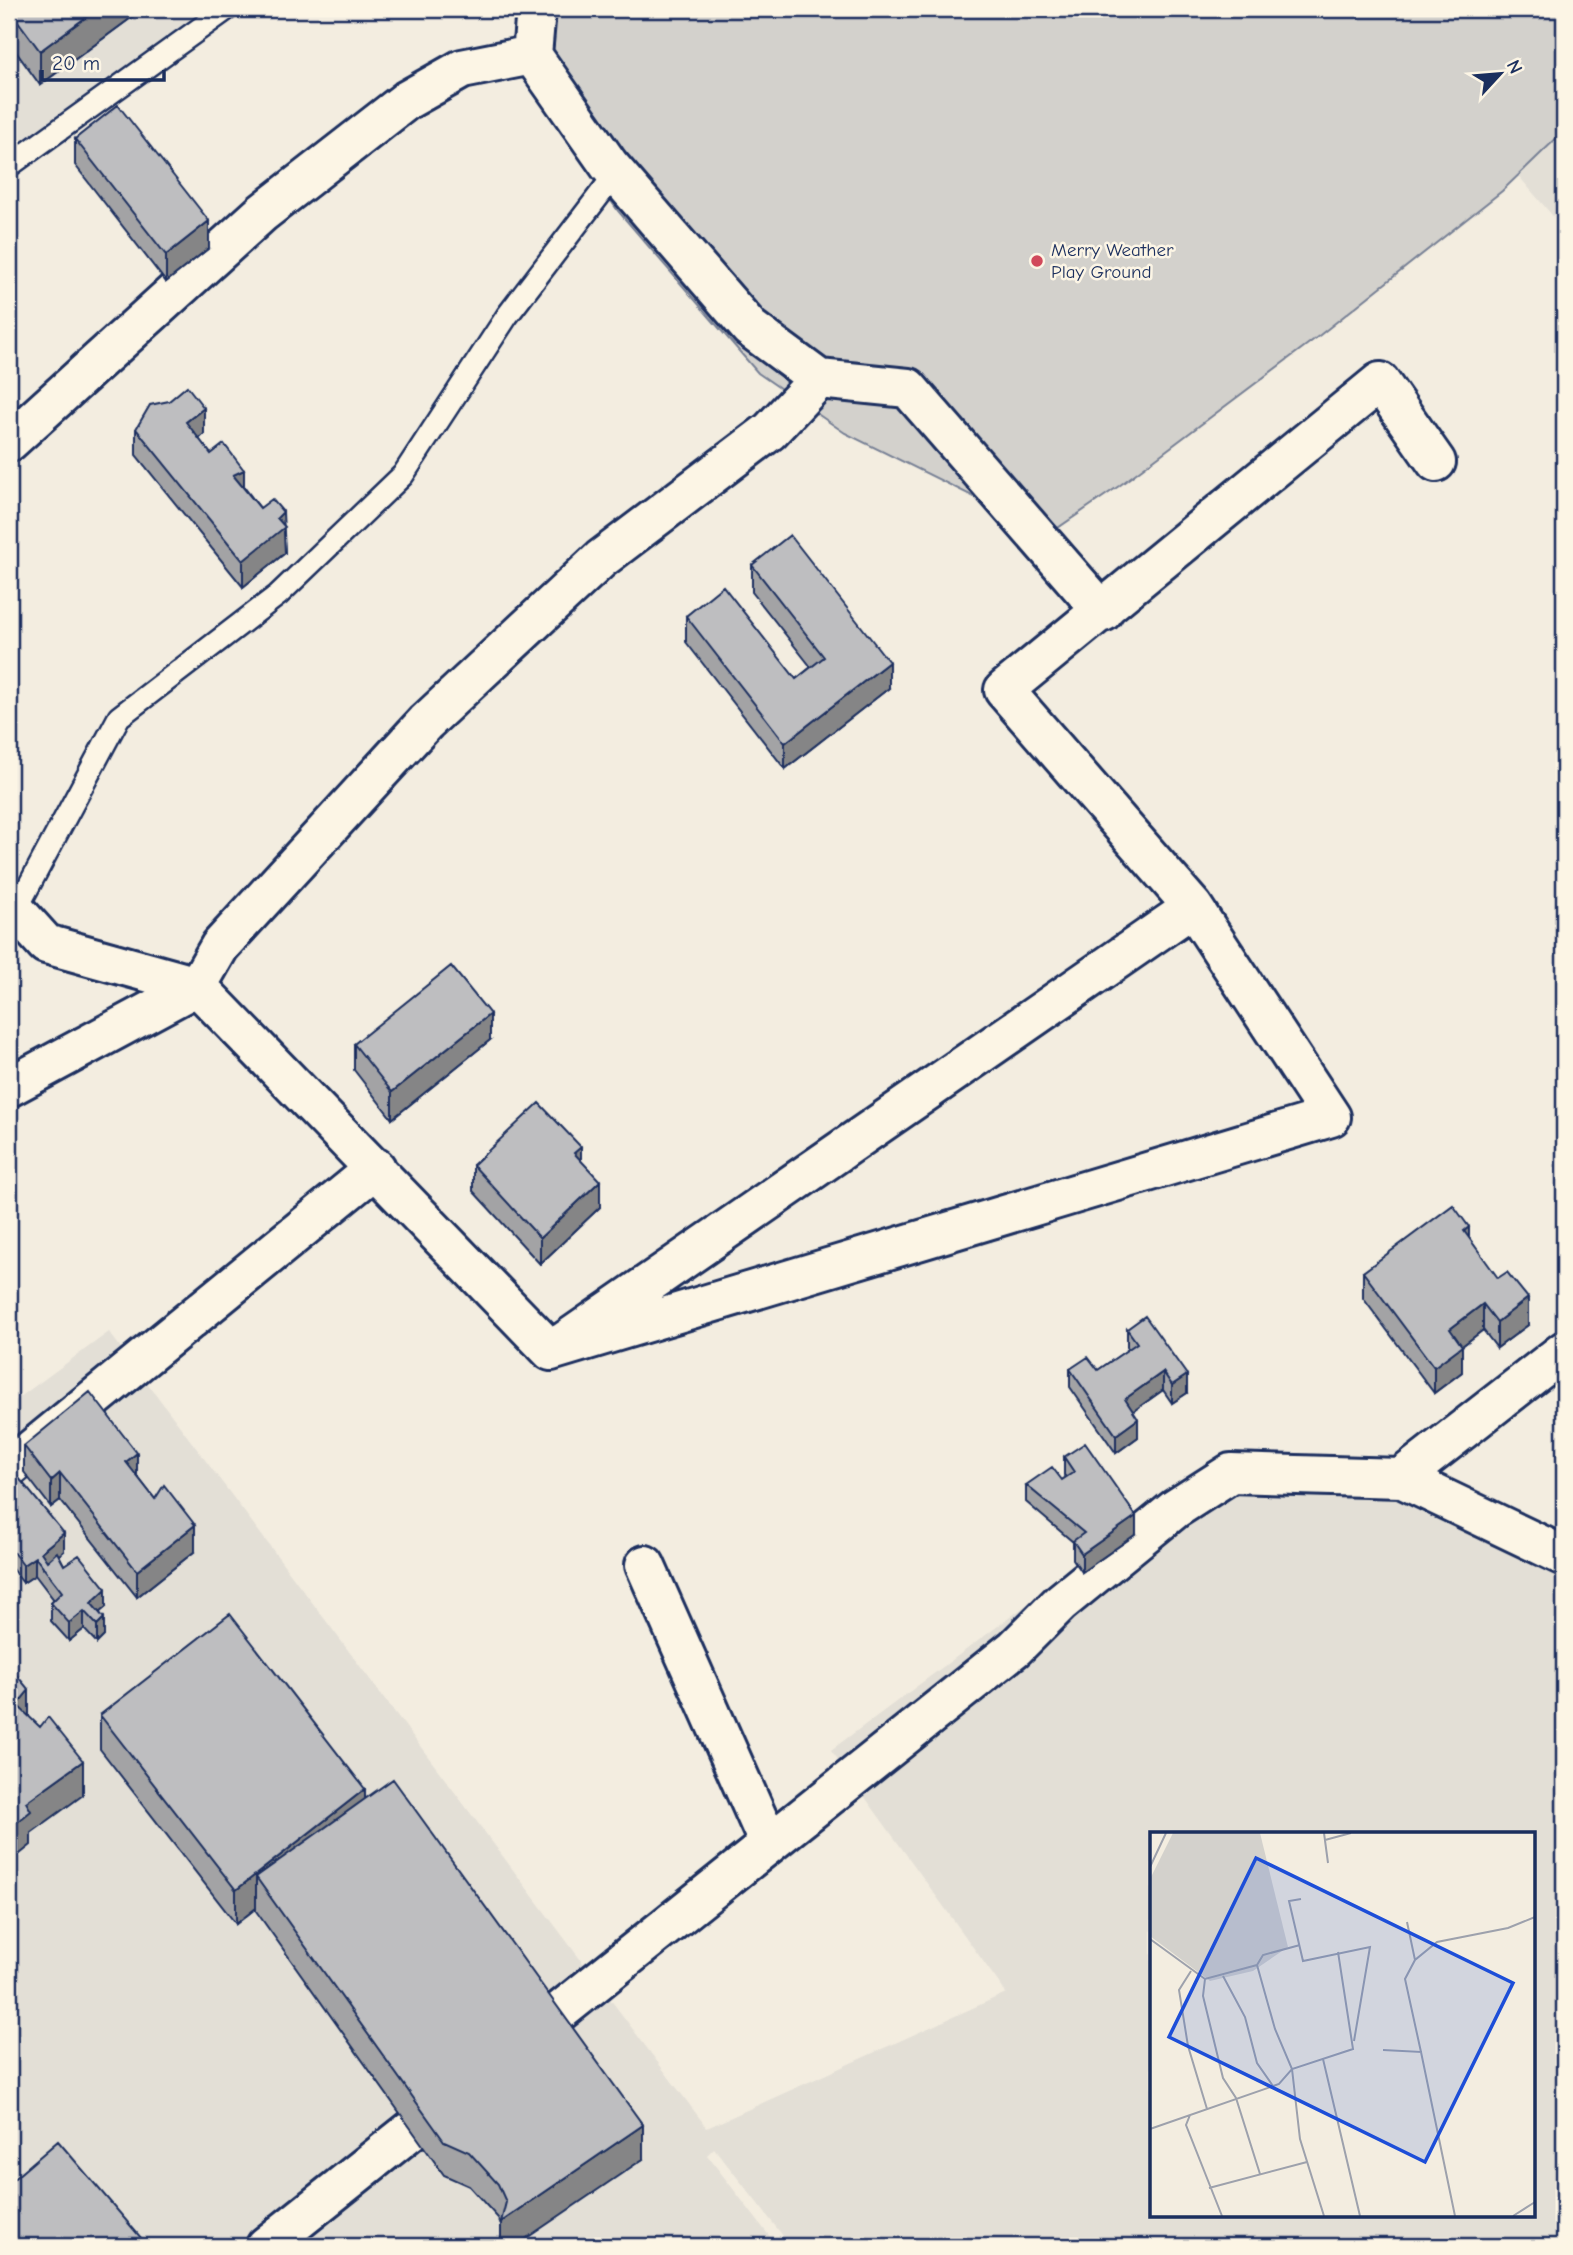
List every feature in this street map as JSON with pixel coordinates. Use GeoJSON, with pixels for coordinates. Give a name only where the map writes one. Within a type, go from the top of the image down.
{"type":"FeatureCollection","features":[{"type":"Feature","properties":{"kind":"street"},"geometry":{"type":"LineString","coordinates":[[536,9],[532,55],[617,172],[750,328],[819,379],[908,388],[1103,612]]}},
{"type":"Feature","properties":{"kind":"street"},"geometry":{"type":"LineString","coordinates":[[9,442],[262,213],[407,100],[462,69],[532,55]]}},
{"type":"Feature","properties":{"kind":"street"},"geometry":{"type":"LineString","coordinates":[[9,1087],[198,986],[220,946],[426,722],[601,559],[770,431],[819,379]]}},
{"type":"Feature","properties":{"kind":"street"},"geometry":{"type":"LineString","coordinates":[[551,1351],[1332,1117],[1193,907],[1004,690],[1103,612],[1380,382],[1436,462]]}},
{"type":"Feature","properties":{"kind":"street"},"geometry":{"type":"LineString","coordinates":[[12,907],[46,944],[198,986],[551,1351]]}},
{"type":"Feature","properties":{"kind":"street"},"geometry":{"type":"LineString","coordinates":[[551,1351],[1193,907]]}},
{"type":"Feature","properties":{"kind":"street"},"geometry":{"type":"LineString","coordinates":[[9,1468],[376,1168]]}},
{"type":"Feature","properties":{"kind":"street"},"geometry":{"type":"LineString","coordinates":[[1401,1478],[1564,1351]]}},
{"type":"Feature","properties":{"kind":"street"},"geometry":{"type":"LineString","coordinates":[[266,2246],[1015,1648],[1060,1603],[1175,1509],[1231,1473],[1401,1478],[1564,1556]]}},
{"type":"Feature","properties":{"kind":"street"},"geometry":{"type":"LineString","coordinates":[[645,1565],[769,1844]]}},
{"type":"Feature","properties":{"kind":"lane"},"geometry":{"type":"LineString","coordinates":[[9,166],[227,9]]}},
{"type":"Feature","properties":{"kind":"lane"},"geometry":{"type":"LineString","coordinates":[[12,907],[119,717],[278,595],[403,475],[507,316],[617,172]]}},
{"type":"Feature","properties":{"kind":"shaded area"},"geometry":{"type":"Polygon","coordinates":[[[9,9],[216,9],[9,157],[9,9]]]}},
{"type":"Feature","properties":{"kind":"shaded area","name":"Merry Weather Play Ground"},"geometry":{"type":"Polygon","coordinates":[[[553,9],[1564,9],[1564,131],[1502,191],[1320,335],[1119,486],[1049,534],[845,433],[758,373],[618,211],[541,100],[553,9]]]}},
{"type":"Feature","properties":{"kind":"shaded area"},"geometry":{"type":"Polygon","coordinates":[[[1564,77],[1564,229],[1493,146],[1564,77]]]}},
{"type":"Feature","properties":{"kind":"shaded area"},"geometry":{"type":"Polygon","coordinates":[[[109,1332],[707,2128],[1006,1993],[831,1750],[1056,1583],[1241,1455],[1397,1458],[1564,1538],[1564,2246],[791,2246],[714,2148],[707,2155],[777,2246],[9,2246],[9,1405],[109,1332]]]}},
{"type":"Feature","properties":{"kind":"building"},"geometry":{"type":"Polygon","coordinates":[[[9,9],[97,9],[40,51],[9,9]]]}},
{"type":"Feature","properties":{"kind":"building"},"geometry":{"type":"Polygon","coordinates":[[[118,105],[209,221],[166,255],[75,139],[118,105]]]}},
{"type":"Feature","properties":{"kind":"building"},"geometry":{"type":"Polygon","coordinates":[[[187,386],[204,408],[186,422],[211,454],[224,444],[244,470],[233,475],[260,508],[272,499],[283,512],[277,518],[285,527],[243,561],[136,429],[150,405],[169,401],[187,386]]]}},
{"type":"Feature","properties":{"kind":"building"},"geometry":{"type":"Polygon","coordinates":[[[790,535],[889,662],[785,743],[686,616],[723,586],[796,679],[824,657],[752,565],[790,535]]]}},
{"type":"Feature","properties":{"kind":"building"},"geometry":{"type":"Polygon","coordinates":[[[451,966],[490,1014],[392,1092],[354,1044],[451,966]]]}},
{"type":"Feature","properties":{"kind":"building"},"geometry":{"type":"Polygon","coordinates":[[[539,1103],[581,1147],[574,1153],[600,1181],[540,1238],[473,1165],[539,1103]]]}},
{"type":"Feature","properties":{"kind":"building"},"geometry":{"type":"Polygon","coordinates":[[[1453,1205],[1469,1227],[1464,1231],[1498,1278],[1507,1272],[1528,1298],[1497,1322],[1483,1304],[1450,1329],[1462,1346],[1434,1367],[1363,1272],[1453,1205]]]}},
{"type":"Feature","properties":{"kind":"building"},"geometry":{"type":"Polygon","coordinates":[[[1145,1316],[1187,1375],[1172,1385],[1163,1372],[1125,1399],[1138,1419],[1116,1435],[1070,1369],[1088,1357],[1098,1370],[1137,1343],[1127,1329],[1145,1316]]]}},
{"type":"Feature","properties":{"kind":"building"},"geometry":{"type":"Polygon","coordinates":[[[90,1392],[137,1453],[126,1462],[155,1499],[164,1485],[195,1525],[137,1571],[60,1473],[51,1481],[24,1446],[90,1392]]]}},
{"type":"Feature","properties":{"kind":"building"},"geometry":{"type":"Polygon","coordinates":[[[1085,1443],[1136,1516],[1082,1554],[1073,1541],[1084,1533],[1026,1485],[1052,1467],[1062,1480],[1074,1472],[1064,1457],[1085,1443]]]}},
{"type":"Feature","properties":{"kind":"building"},"geometry":{"type":"Polygon","coordinates":[[[9,1466],[64,1533],[41,1552],[47,1561],[57,1552],[64,1565],[79,1555],[106,1589],[91,1603],[104,1618],[97,1625],[84,1611],[69,1623],[51,1603],[62,1592],[35,1557],[23,1565],[9,1547],[9,1466]]]}},
{"type":"Feature","properties":{"kind":"building"},"geometry":{"type":"Polygon","coordinates":[[[230,1614],[365,1789],[236,1890],[100,1715],[230,1614]]]}},
{"type":"Feature","properties":{"kind":"building"},"geometry":{"type":"Polygon","coordinates":[[[9,1666],[29,1690],[17,1705],[40,1727],[48,1717],[83,1761],[26,1802],[31,1811],[9,1829],[9,1666]]]}},
{"type":"Feature","properties":{"kind":"building"},"geometry":{"type":"Polygon","coordinates":[[[393,1779],[643,2125],[501,2222],[506,2202],[498,2184],[469,2152],[444,2141],[256,1877],[393,1779]]]}},
{"type":"Feature","properties":{"kind":"building"},"geometry":{"type":"Polygon","coordinates":[[[58,2141],[148,2246],[9,2246],[9,2183],[58,2141]]]}},
{"type":"Feature","properties":{"kind":"building"},"geometry":{"type":"Polygon","coordinates":[[[299,2240],[304,2246],[292,2246],[299,2240]]]}},
{"type":"Feature","properties":{"kind":"place","name":"Merry Weather Play Ground"},"geometry":{"type":"Point","coordinates":[1037,261]}}]}
